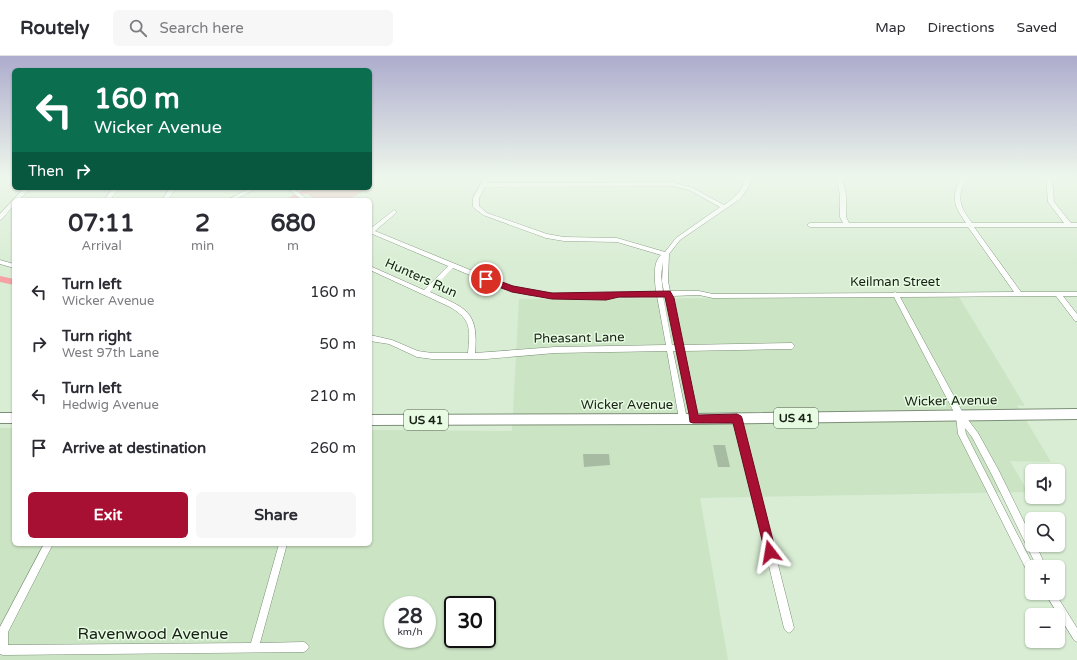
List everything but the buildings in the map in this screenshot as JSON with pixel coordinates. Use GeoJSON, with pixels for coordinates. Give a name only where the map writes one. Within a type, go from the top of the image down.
{"type":"FeatureCollection","features":[{"type":"Feature","properties":{"kind":"highway","name":"Wicker Avenue"},"geometry":{"type":"LineString","coordinates":[[372,420],[688,419],[1077,414]]}},
{"type":"Feature","properties":{"kind":"highway"},"geometry":{"type":"LineString","coordinates":[[0,418],[12,418]]}},
{"type":"Feature","properties":{"kind":"street"},"geometry":{"type":"LineString","coordinates":[[0,218],[12,204]]}},
{"type":"Feature","properties":{"kind":"street"},"geometry":{"type":"LineString","coordinates":[[476,204],[476,207],[485,214],[546,236],[564,239],[613,239],[666,254]]}},
{"type":"Feature","properties":{"kind":"street"},"geometry":{"type":"LineString","coordinates":[[719,204],[724,207]]}},
{"type":"Feature","properties":{"kind":"street"},"geometry":{"type":"LineString","coordinates":[[664,296],[680,348],[694,414],[688,419],[670,348],[664,296],[666,254],[678,239],[728,204]]}},
{"type":"Feature","properties":{"kind":"street"},"geometry":{"type":"LineString","coordinates":[[843,204],[844,217],[847,225]]}},
{"type":"Feature","properties":{"kind":"street"},"geometry":{"type":"LineString","coordinates":[[958,204],[960,212],[968,225],[1018,293]]}},
{"type":"Feature","properties":{"kind":"street"},"geometry":{"type":"LineString","coordinates":[[1053,204],[1069,225]]}},
{"type":"Feature","properties":{"kind":"street"},"geometry":{"type":"LineString","coordinates":[[372,230],[394,212]]}},
{"type":"Feature","properties":{"kind":"street"},"geometry":{"type":"LineString","coordinates":[[810,226],[1077,225]]}},
{"type":"Feature","properties":{"kind":"street","name":"Keilman Street"},"geometry":{"type":"LineString","coordinates":[[372,231],[500,285],[529,293],[558,296],[606,296],[619,299],[664,296],[700,298],[713,296],[895,294],[1077,294]]}},
{"type":"Feature","properties":{"kind":"street"},"geometry":{"type":"LineString","coordinates":[[0,262],[12,265]]}},
{"type":"Feature","properties":{"kind":"street"},"geometry":{"type":"LineString","coordinates":[[425,293],[452,265]]}},
{"type":"Feature","properties":{"kind":"street","name":"Hunters Run"},"geometry":{"type":"LineString","coordinates":[[372,269],[457,307],[467,315],[473,329],[471,356]]}},
{"type":"Feature","properties":{"kind":"street"},"geometry":{"type":"LineString","coordinates":[[895,294],[960,415],[978,441],[1038,560]]}},
{"type":"Feature","properties":{"kind":"street"},"geometry":{"type":"LineString","coordinates":[[1058,294],[1077,319]]}},
{"type":"Feature","properties":{"kind":"street","name":"Pheasant Lane"},"geometry":{"type":"LineString","coordinates":[[372,338],[390,342],[421,356],[471,356],[555,350],[792,346]]}},
{"type":"Feature","properties":{"kind":"street"},"geometry":{"type":"LineString","coordinates":[[960,415],[962,434],[1026,560]]}},
{"type":"Feature","properties":{"kind":"street"},"geometry":{"type":"LineString","coordinates":[[737,418],[789,628]]}},
{"type":"Feature","properties":{"kind":"street","name":"Ravenwood Avenue"},"geometry":{"type":"LineString","coordinates":[[49,546],[3,631],[3,650],[304,647]]}},
{"type":"Feature","properties":{"kind":"street"},"geometry":{"type":"LineString","coordinates":[[254,648],[282,546]]}},
{"type":"Feature","properties":{"kind":"street"},"geometry":{"type":"LineString","coordinates":[[1054,600],[1077,637]]}},
{"type":"Feature","properties":{"kind":"shaded area"},"geometry":{"type":"Polygon","coordinates":[[[959,297],[1025,406],[1017,405],[1051,462],[1010,461],[1025,487],[1025,492],[700,498],[728,660],[0,660],[0,428],[12,428],[12,546],[372,546],[372,430],[512,431],[519,299],[959,297]]]}},
{"type":"Feature","properties":{"kind":"waterway"},"geometry":{"type":"LineString","coordinates":[[0,279],[12,282]]}},
{"type":"Feature","properties":{"kind":"route"},"geometry":{"type":"LineString","coordinates":[[486,279],[512,289],[552,296],[571,297],[619,294],[667,294],[670,298],[694,414],[693,419],[737,418],[770,552]]}}]}
